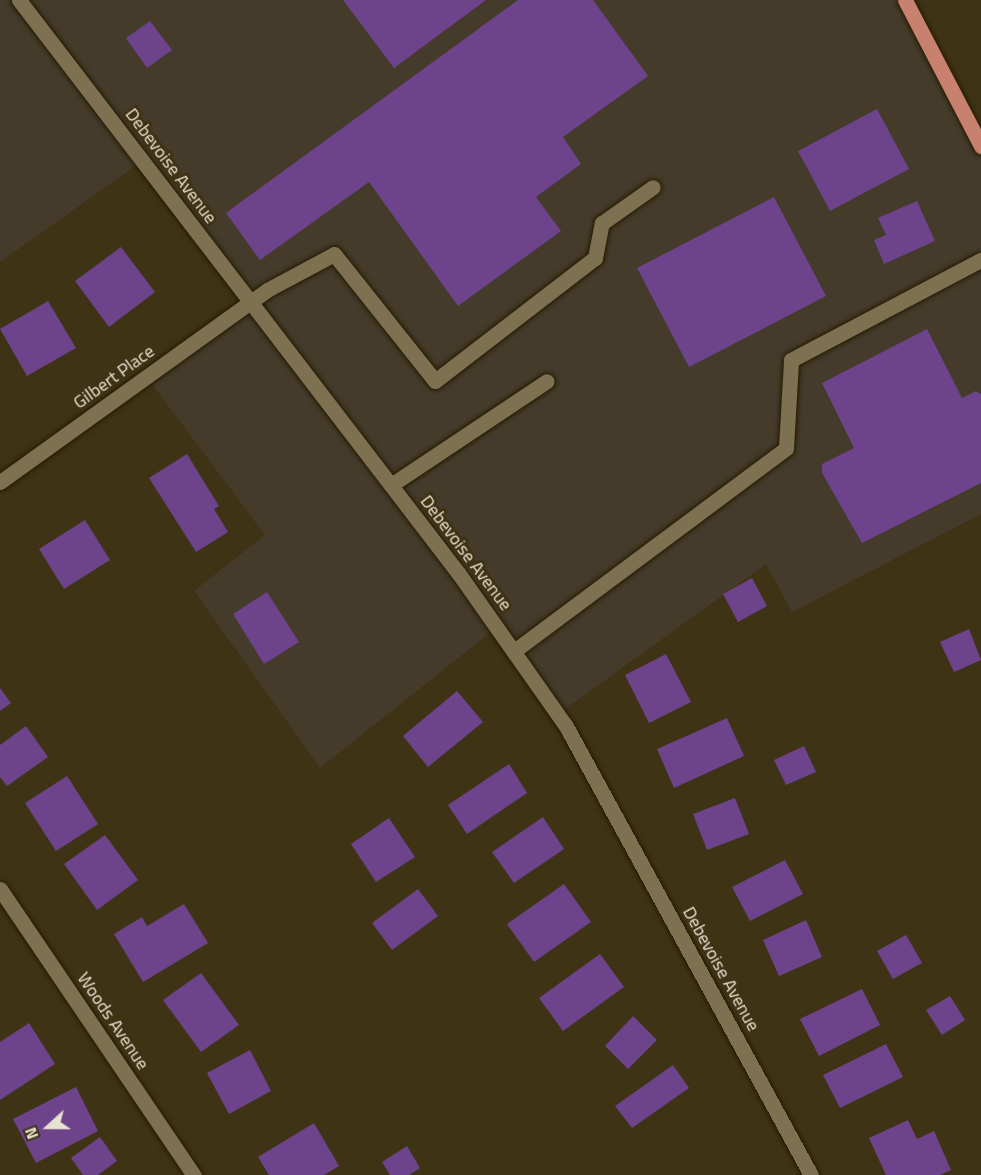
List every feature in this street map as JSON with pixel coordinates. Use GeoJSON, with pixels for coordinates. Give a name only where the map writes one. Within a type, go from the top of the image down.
{"type":"FeatureCollection","features":[{"type":"Feature","properties":{"kind":"main road"},"geometry":{"type":"LineString","coordinates":[[905,0],[981,146]]}},
{"type":"Feature","properties":{"kind":"street","name":"Debevoise Avenue"},"geometry":{"type":"LineString","coordinates":[[20,0],[390,485],[514,651],[566,726],[811,1175]]}},
{"type":"Feature","properties":{"kind":"street","name":"Gilbert Place"},"geometry":{"type":"LineString","coordinates":[[0,482],[250,303],[334,254],[435,381],[595,258],[602,223],[653,187]]}},
{"type":"Feature","properties":{"kind":"street"},"geometry":{"type":"LineString","coordinates":[[514,651],[786,448],[791,360],[981,260]]}},
{"type":"Feature","properties":{"kind":"street"},"geometry":{"type":"LineString","coordinates":[[390,485],[547,381]]}},
{"type":"Feature","properties":{"kind":"street","name":"Woods Avenue"},"geometry":{"type":"LineString","coordinates":[[0,889],[194,1175]]}},
{"type":"Feature","properties":{"kind":"shaded area"},"geometry":{"type":"Polygon","coordinates":[[[0,0],[904,0],[981,151],[981,514],[792,612],[766,564],[557,715],[492,631],[320,768],[194,591],[265,535],[152,384],[249,311],[141,162],[0,262],[0,0]]]}},
{"type":"Feature","properties":{"kind":"building"},"geometry":{"type":"Polygon","coordinates":[[[343,0],[486,0],[394,68],[343,0]]]}},
{"type":"Feature","properties":{"kind":"building"},"geometry":{"type":"Polygon","coordinates":[[[518,0],[593,0],[648,76],[563,137],[581,164],[536,197],[561,231],[458,306],[369,182],[260,260],[226,213],[518,0]]]}},
{"type":"Feature","properties":{"kind":"building"},"geometry":{"type":"Polygon","coordinates":[[[150,21],[172,50],[147,68],[126,38],[150,21]]]}},
{"type":"Feature","properties":{"kind":"building"},"geometry":{"type":"Polygon","coordinates":[[[877,109],[909,169],[830,211],[798,151],[877,109]]]}},
{"type":"Feature","properties":{"kind":"building"},"geometry":{"type":"Polygon","coordinates":[[[774,197],[826,296],[689,367],[637,268],[774,197]]]}},
{"type":"Feature","properties":{"kind":"building"},"geometry":{"type":"Polygon","coordinates":[[[917,201],[935,241],[884,264],[874,240],[886,235],[878,218],[917,201]]]}},
{"type":"Feature","properties":{"kind":"building"},"geometry":{"type":"Polygon","coordinates":[[[121,247],[155,292],[109,327],[75,281],[121,247]]]}},
{"type":"Feature","properties":{"kind":"building"},"geometry":{"type":"Polygon","coordinates":[[[48,301],[76,348],[27,376],[0,329],[48,301]]]}},
{"type":"Feature","properties":{"kind":"building"},"geometry":{"type":"Polygon","coordinates":[[[927,329],[962,398],[976,391],[981,394],[981,483],[862,543],[822,473],[822,464],[854,448],[822,383],[927,329]]]}},
{"type":"Feature","properties":{"kind":"building"},"geometry":{"type":"Polygon","coordinates":[[[187,454],[219,506],[214,509],[228,532],[196,552],[149,478],[187,454]]]}},
{"type":"Feature","properties":{"kind":"building"},"geometry":{"type":"Polygon","coordinates":[[[85,520],[110,560],[64,589],[39,549],[85,520]]]}},
{"type":"Feature","properties":{"kind":"building"},"geometry":{"type":"Polygon","coordinates":[[[752,578],[767,606],[738,622],[723,594],[752,578]]]}},
{"type":"Feature","properties":{"kind":"building"},"geometry":{"type":"Polygon","coordinates":[[[267,592],[299,642],[264,664],[233,614],[267,592]]]}},
{"type":"Feature","properties":{"kind":"building"},"geometry":{"type":"Polygon","coordinates":[[[969,629],[981,660],[954,672],[940,642],[969,629]]]}},
{"type":"Feature","properties":{"kind":"building"},"geometry":{"type":"Polygon","coordinates":[[[666,654],[691,702],[649,723],[625,675],[666,654]]]}},
{"type":"Feature","properties":{"kind":"building"},"geometry":{"type":"Polygon","coordinates":[[[0,688],[11,703],[0,711],[0,688]]]}},
{"type":"Feature","properties":{"kind":"building"},"geometry":{"type":"Polygon","coordinates":[[[457,691],[483,722],[428,767],[403,736],[457,691]]]}},
{"type":"Feature","properties":{"kind":"building"},"geometry":{"type":"Polygon","coordinates":[[[727,718],[744,756],[674,788],[657,749],[727,718]]]}},
{"type":"Feature","properties":{"kind":"building"},"geometry":{"type":"Polygon","coordinates":[[[26,726],[48,757],[7,786],[0,777],[0,745],[26,726]]]}},
{"type":"Feature","properties":{"kind":"building"},"geometry":{"type":"Polygon","coordinates":[[[804,746],[816,772],[786,785],[774,760],[804,746]]]}},
{"type":"Feature","properties":{"kind":"building"},"geometry":{"type":"Polygon","coordinates":[[[509,764],[527,793],[467,834],[448,805],[509,764]]]}},
{"type":"Feature","properties":{"kind":"building"},"geometry":{"type":"Polygon","coordinates":[[[67,776],[98,824],[56,851],[25,803],[67,776]]]}},
{"type":"Feature","properties":{"kind":"building"},"geometry":{"type":"Polygon","coordinates":[[[735,798],[749,834],[707,850],[693,814],[735,798]]]}},
{"type":"Feature","properties":{"kind":"building"},"geometry":{"type":"Polygon","coordinates":[[[543,817],[564,849],[514,883],[492,852],[543,817]]]}},
{"type":"Feature","properties":{"kind":"building"},"geometry":{"type":"Polygon","coordinates":[[[389,818],[415,857],[376,882],[351,844],[389,818]]]}},
{"type":"Feature","properties":{"kind":"building"},"geometry":{"type":"Polygon","coordinates":[[[105,835],[138,880],[97,910],[64,864],[105,835]]]}},
{"type":"Feature","properties":{"kind":"building"},"geometry":{"type":"Polygon","coordinates":[[[785,860],[803,894],[750,921],[732,887],[785,860]]]}},
{"type":"Feature","properties":{"kind":"building"},"geometry":{"type":"Polygon","coordinates":[[[564,884],[591,922],[534,962],[507,924],[564,884]]]}},
{"type":"Feature","properties":{"kind":"building"},"geometry":{"type":"Polygon","coordinates":[[[418,889],[438,916],[392,950],[372,923],[418,889]]]}},
{"type":"Feature","properties":{"kind":"building"},"geometry":{"type":"Polygon","coordinates":[[[184,904],[208,943],[143,982],[114,934],[142,917],[147,926],[184,904]]]}},
{"type":"Feature","properties":{"kind":"building"},"geometry":{"type":"Polygon","coordinates":[[[806,920],[822,957],[779,976],[763,940],[806,920]]]}},
{"type":"Feature","properties":{"kind":"building"},"geometry":{"type":"Polygon","coordinates":[[[906,935],[922,963],[893,979],[877,951],[906,935]]]}},
{"type":"Feature","properties":{"kind":"building"},"geometry":{"type":"Polygon","coordinates":[[[600,954],[624,987],[563,1031],[539,998],[600,954]]]}},
{"type":"Feature","properties":{"kind":"building"},"geometry":{"type":"Polygon","coordinates":[[[201,973],[239,1025],[201,1052],[163,1000],[201,973]]]}},
{"type":"Feature","properties":{"kind":"building"},"geometry":{"type":"Polygon","coordinates":[[[862,989],[880,1025],[819,1056],[800,1019],[862,989]]]}},
{"type":"Feature","properties":{"kind":"building"},"geometry":{"type":"Polygon","coordinates":[[[950,996],[965,1020],[942,1035],[926,1010],[950,996]]]}},
{"type":"Feature","properties":{"kind":"building"},"geometry":{"type":"Polygon","coordinates":[[[633,1016],[657,1040],[628,1069],[605,1046],[633,1016]]]}},
{"type":"Feature","properties":{"kind":"building"},"geometry":{"type":"Polygon","coordinates":[[[29,1023],[55,1064],[0,1100],[0,1042],[29,1023]]]}},
{"type":"Feature","properties":{"kind":"building"},"geometry":{"type":"Polygon","coordinates":[[[886,1044],[903,1077],[840,1108],[823,1075],[886,1044]]]}},
{"type":"Feature","properties":{"kind":"building"},"geometry":{"type":"Polygon","coordinates":[[[250,1050],[271,1091],[229,1114],[207,1073],[250,1050]]]}},
{"type":"Feature","properties":{"kind":"building"},"geometry":{"type":"Polygon","coordinates":[[[673,1065],[689,1088],[632,1128],[615,1106],[673,1065]]]}},
{"type":"Feature","properties":{"kind":"building"},"geometry":{"type":"Polygon","coordinates":[[[76,1087],[98,1131],[36,1163],[13,1119],[76,1087]]]}},
{"type":"Feature","properties":{"kind":"building"},"geometry":{"type":"Polygon","coordinates":[[[908,1120],[917,1139],[934,1131],[951,1170],[940,1175],[886,1175],[869,1138],[908,1120]]]}},
{"type":"Feature","properties":{"kind":"building"},"geometry":{"type":"Polygon","coordinates":[[[314,1123],[339,1166],[324,1175],[269,1175],[258,1157],[314,1123]]]}},
{"type":"Feature","properties":{"kind":"building"},"geometry":{"type":"Polygon","coordinates":[[[100,1137],[117,1161],[98,1175],[83,1175],[71,1158],[100,1137]]]}},
{"type":"Feature","properties":{"kind":"building"},"geometry":{"type":"Polygon","coordinates":[[[407,1146],[420,1168],[409,1175],[390,1175],[382,1162],[407,1146]]]}}]}
